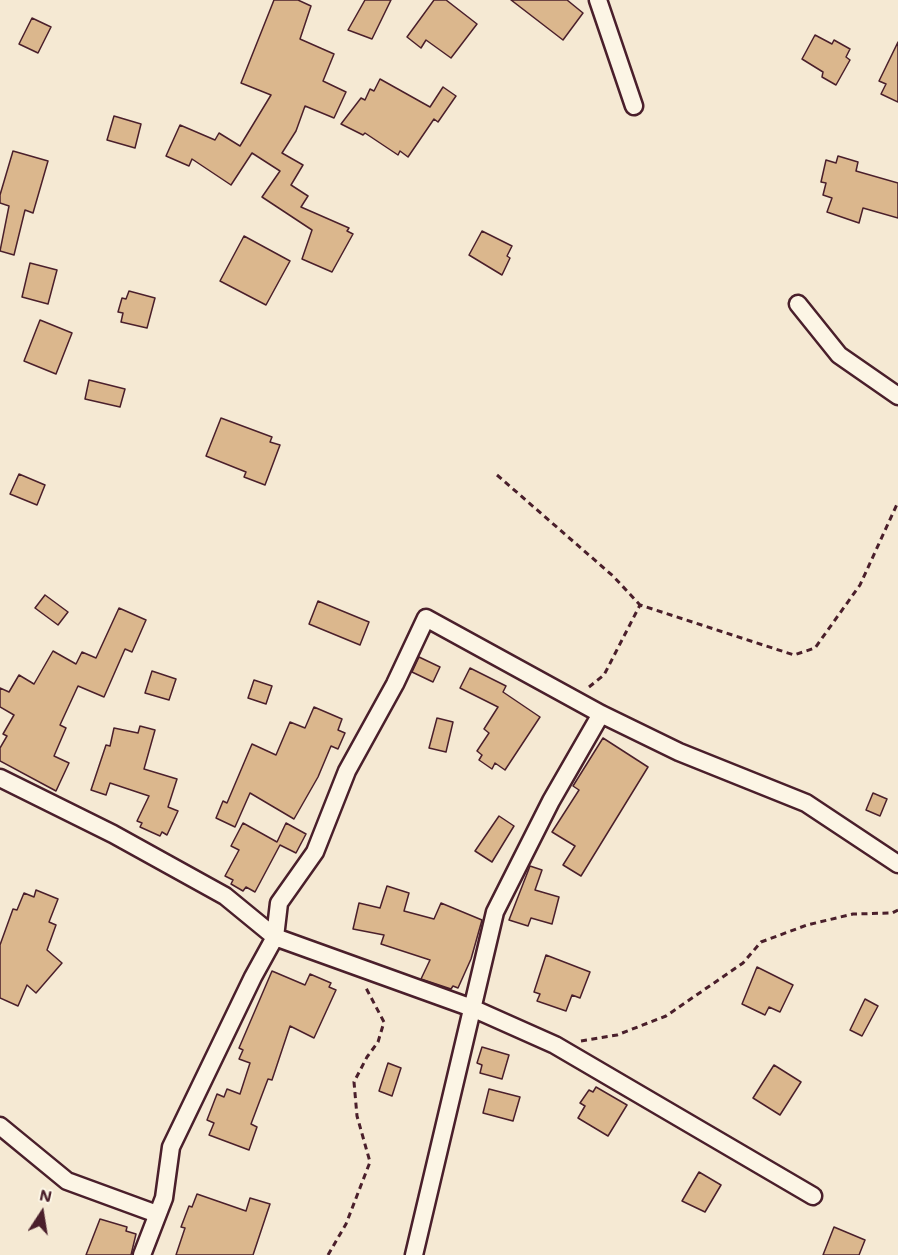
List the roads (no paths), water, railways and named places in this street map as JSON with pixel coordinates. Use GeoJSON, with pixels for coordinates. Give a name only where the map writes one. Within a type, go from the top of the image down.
{"type":"FeatureCollection","features":[{"type":"Feature","properties":{"kind":"street"},"geometry":{"type":"LineString","coordinates":[[598,0],[634,106]]}},
{"type":"Feature","properties":{"kind":"street"},"geometry":{"type":"LineString","coordinates":[[798,304],[839,355],[898,396]]}},
{"type":"Feature","properties":{"kind":"street"},"geometry":{"type":"LineString","coordinates":[[142,1255],[164,1197],[171,1147],[253,977],[275,937],[279,903],[315,852],[347,771],[395,684],[426,618],[573,700],[679,752],[806,803],[898,864]]}},
{"type":"Feature","properties":{"kind":"street"},"geometry":{"type":"LineString","coordinates":[[414,1255],[446,1129],[495,912],[551,801],[601,714]]}},
{"type":"Feature","properties":{"kind":"street"},"geometry":{"type":"LineString","coordinates":[[0,778],[113,834],[225,896],[275,937],[472,1008],[555,1045],[813,1196]]}},
{"type":"Feature","properties":{"kind":"street"},"geometry":{"type":"LineString","coordinates":[[0,1126],[67,1181],[158,1214]]}}]}
